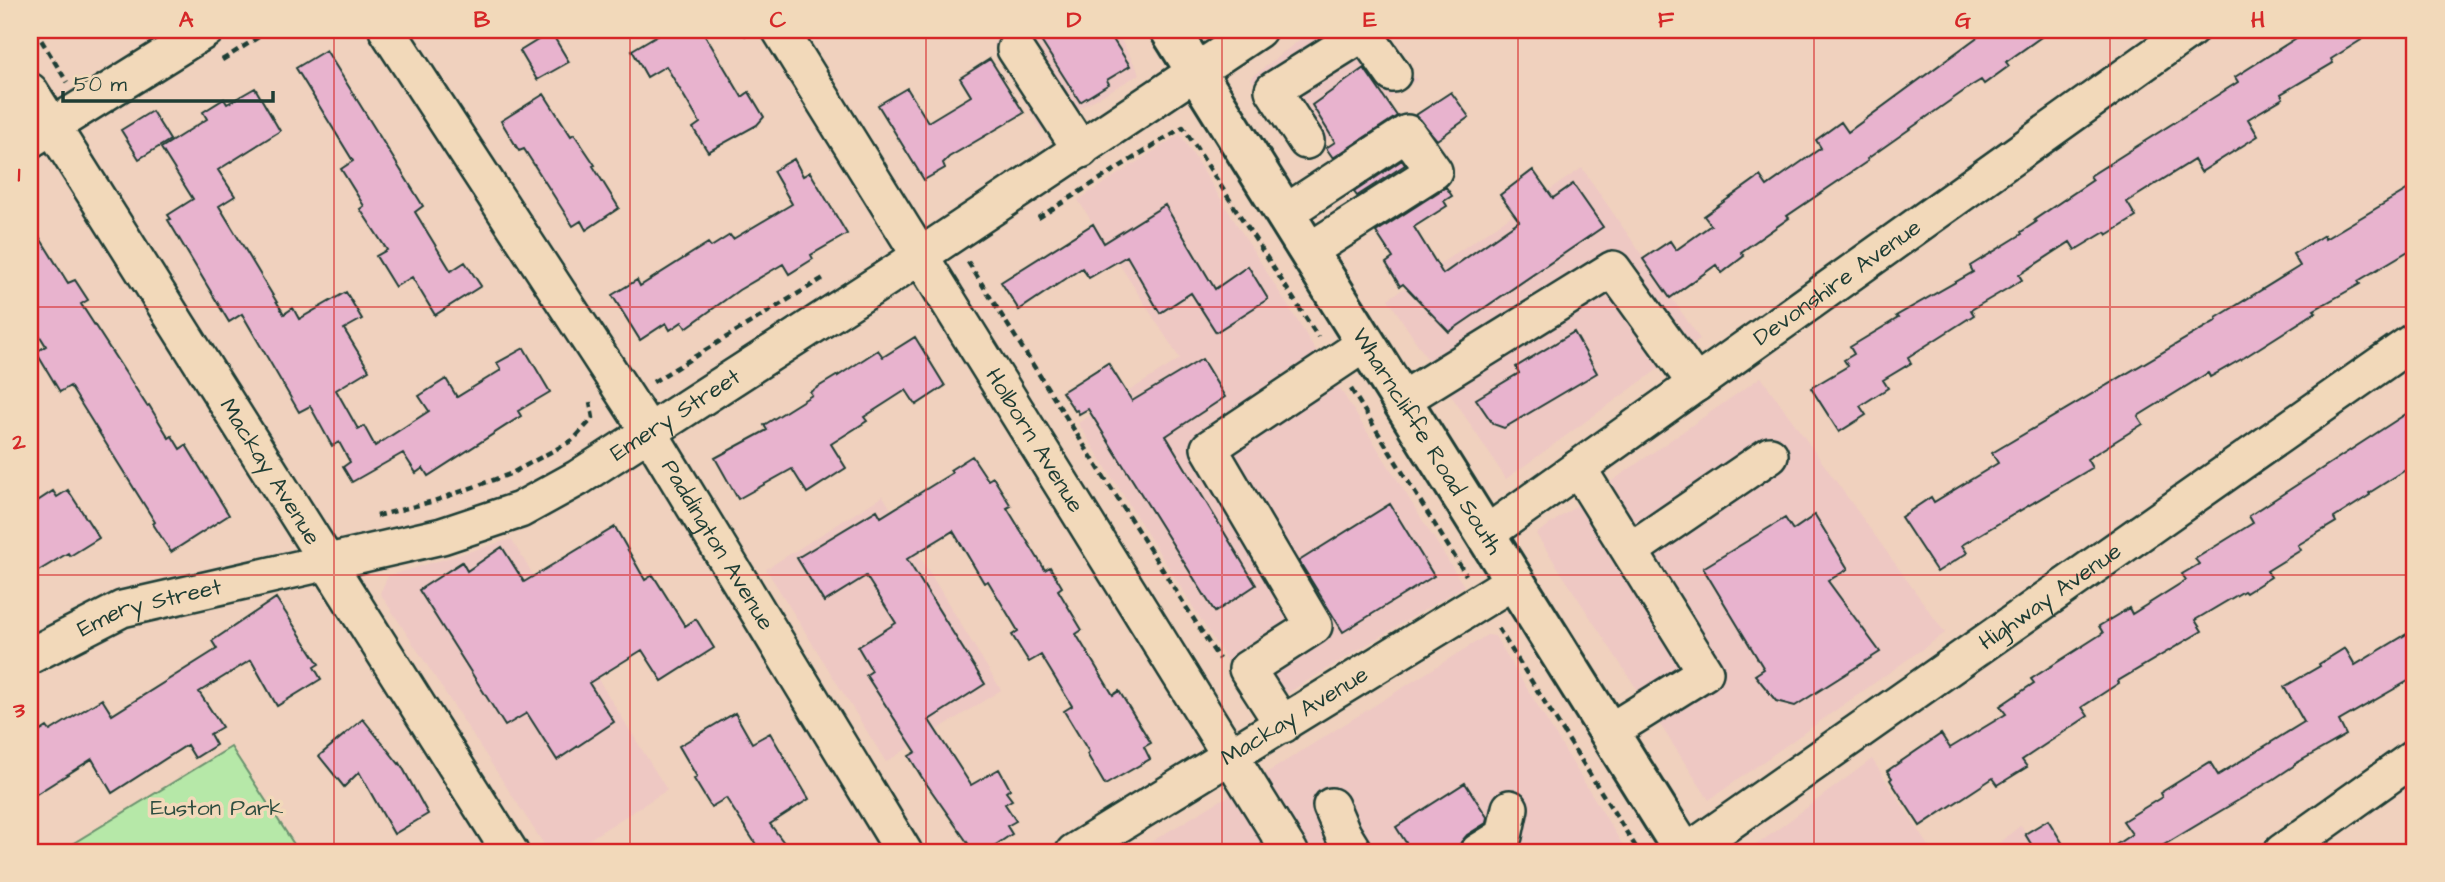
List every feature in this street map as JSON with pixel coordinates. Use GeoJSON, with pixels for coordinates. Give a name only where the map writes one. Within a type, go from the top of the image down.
{"type":"FeatureCollection","features":[{"type":"Feature","properties":{"kind":"main road","name":"Wharncliffe Road South"},"geometry":{"type":"LineString","coordinates":[[1170,30],[1686,852]]}},
{"type":"Feature","properties":{"kind":"street"},"geometry":{"type":"LineString","coordinates":[[41,133],[206,30]]}},
{"type":"Feature","properties":{"kind":"street","name":"Paddington Avenue"},"geometry":{"type":"LineString","coordinates":[[387,30],[649,432],[904,852]]}},
{"type":"Feature","properties":{"kind":"street","name":"Emery Street"},"geometry":{"type":"LineString","coordinates":[[30,656],[122,609],[442,536],[520,510],[578,478],[921,256],[1258,30]]}},
{"type":"Feature","properties":{"kind":"street","name":"Devonshire Avenue"},"geometry":{"type":"LineString","coordinates":[[1486,534],[2190,30]]}},
{"type":"Feature","properties":{"kind":"street"},"geometry":{"type":"LineString","coordinates":[[1306,141],[1273,90],[1363,31],[1393,74]]}},
{"type":"Feature","properties":{"kind":"street","name":"Holborn Avenue"},"geometry":{"type":"LineString","coordinates":[[765,36],[921,256],[1290,852]]}},
{"type":"Feature","properties":{"kind":"street"},"geometry":{"type":"LineString","coordinates":[[1015,49],[1081,149]]}},
{"type":"Feature","properties":{"kind":"street","name":"Mackay Avenue"},"geometry":{"type":"LineString","coordinates":[[30,92],[41,133],[326,563],[510,852]]}},
{"type":"Feature","properties":{"kind":"street"},"geometry":{"type":"LineString","coordinates":[[1285,213],[1407,132],[1434,171],[1309,251]]}},
{"type":"Feature","properties":{"kind":"street"},"geometry":{"type":"LineString","coordinates":[[1402,400],[1613,268],[1696,384]]}},
{"type":"Feature","properties":{"kind":"street","name":"Highway Avenue"},"geometry":{"type":"LineString","coordinates":[[1686,852],[2415,340]]}},
{"type":"Feature","properties":{"kind":"street"},"geometry":{"type":"LineString","coordinates":[[1283,725],[1247,669],[1314,626],[1209,448],[1366,343]]}},
{"type":"Feature","properties":{"kind":"street"},"geometry":{"type":"LineString","coordinates":[[1631,550],[1770,456]]}},
{"type":"Feature","properties":{"kind":"street"},"geometry":{"type":"LineString","coordinates":[[1578,468],[1705,672],[1609,732]]}},
{"type":"Feature","properties":{"kind":"street","name":"Mackay Avenue"},"geometry":{"type":"LineString","coordinates":[[1074,852],[1515,580]]}},
{"type":"Feature","properties":{"kind":"street"},"geometry":{"type":"LineString","coordinates":[[2282,852],[2415,757]]}},
{"type":"Feature","properties":{"kind":"street"},"geometry":{"type":"LineString","coordinates":[[1331,806],[1342,834],[1354,852]]}},
{"type":"Feature","properties":{"kind":"street"},"geometry":{"type":"LineString","coordinates":[[1478,852],[1504,836],[1510,808]]}},
{"type":"Feature","properties":{"kind":"path"},"geometry":{"type":"LineString","coordinates":[[35,30],[70,86]]}},
{"type":"Feature","properties":{"kind":"path"},"geometry":{"type":"LineString","coordinates":[[743,30],[765,36]]}},
{"type":"Feature","properties":{"kind":"path"},"geometry":{"type":"LineString","coordinates":[[1036,219],[1184,127],[1639,852]]}},
{"type":"Feature","properties":{"kind":"path"},"geometry":{"type":"LineString","coordinates":[[979,255],[968,262],[1224,667]]}},
{"type":"Feature","properties":{"kind":"path"},"geometry":{"type":"LineString","coordinates":[[648,385],[831,274]]}},
{"type":"Feature","properties":{"kind":"path"},"geometry":{"type":"LineString","coordinates":[[369,518],[434,501],[510,474],[573,440],[593,418],[588,396]]}},
{"type":"Feature","properties":{"kind":"shaded area"},"geometry":{"type":"Polygon","coordinates":[[[1016,30],[1115,30],[1140,74],[1041,130],[993,43],[1016,30]]]}},
{"type":"Feature","properties":{"kind":"shaded area"},"geometry":{"type":"Polygon","coordinates":[[[1312,30],[1381,30],[1417,80],[1301,157],[1251,78],[1312,30]]]}},
{"type":"Feature","properties":{"kind":"shaded area"},"geometry":{"type":"Polygon","coordinates":[[[1180,134],[1464,586],[1258,711],[1078,423],[1180,359],[1078,200],[1180,134]]]}},
{"type":"Feature","properties":{"kind":"shaded area"},"geometry":{"type":"Polygon","coordinates":[[[1582,168],[1700,339],[1506,479],[1388,299],[1582,168]]]}},
{"type":"Feature","properties":{"kind":"shaded area"},"geometry":{"type":"Polygon","coordinates":[[[1761,377],[1945,633],[1709,800],[1536,534],[1761,377]]]}},
{"type":"Feature","properties":{"kind":"shaded area"},"geometry":{"type":"Polygon","coordinates":[[[883,496],[1001,690],[886,762],[766,569],[883,496]]]}},
{"type":"Feature","properties":{"kind":"shaded area"},"geometry":{"type":"Polygon","coordinates":[[[511,539],[667,790],[569,852],[549,852],[380,593],[388,576],[511,539]]]}},
{"type":"Feature","properties":{"kind":"shaded area"},"geometry":{"type":"Polygon","coordinates":[[[1487,635],[1495,636],[1627,852],[1134,852],[1276,767],[1487,635]]]}},
{"type":"Feature","properties":{"kind":"shaded area"},"geometry":{"type":"Polygon","coordinates":[[[1872,759],[1933,852],[1747,852],[1872,759]]]}},
{"type":"Feature","properties":{"kind":"shaded area"},"geometry":{"type":"Polygon","coordinates":[[[2021,825],[2037,852],[1988,852],[2021,825]]]}},
{"type":"Feature","properties":{"kind":"green space","name":"Euston Park"},"geometry":{"type":"Polygon","coordinates":[[[231,747],[299,852],[59,852],[231,747]]]}},
{"type":"Feature","properties":{"kind":"building"},"geometry":{"type":"Polygon","coordinates":[[[666,30],[702,30],[742,97],[749,92],[764,117],[757,125],[708,152],[693,128],[700,123],[666,66],[647,77],[632,50],[666,30]]]}},
{"type":"Feature","properties":{"kind":"building"},"geometry":{"type":"Polygon","coordinates":[[[1034,30],[1107,30],[1130,66],[1107,80],[1109,84],[1080,102],[1034,30]]]}},
{"type":"Feature","properties":{"kind":"building"},"geometry":{"type":"Polygon","coordinates":[[[1987,30],[2051,30],[2006,62],[2009,66],[1984,84],[1981,80],[1971,86],[1787,216],[1789,218],[1741,252],[1744,256],[1722,273],[1716,265],[1670,298],[1643,259],[1670,241],[1676,250],[1711,225],[1704,216],[1760,176],[1767,186],[1821,148],[1816,140],[1841,122],[1848,132],[1987,30]]]}},
{"type":"Feature","properties":{"kind":"building"},"geometry":{"type":"Polygon","coordinates":[[[2309,30],[2377,30],[2331,59],[2333,63],[2281,94],[2283,98],[2248,119],[2258,136],[2201,172],[2194,160],[2127,202],[2136,217],[2075,250],[2070,242],[2019,275],[2022,280],[1971,310],[1974,315],[1908,357],[1911,363],[1883,380],[1888,388],[1860,406],[1866,415],[1839,432],[1811,388],[1848,366],[1844,360],[1854,354],[1850,347],[1898,318],[1896,316],[1973,272],[1970,266],[2022,234],[2021,232],[2036,222],[2034,220],[2093,180],[2090,176],[2238,82],[2235,77],[2309,30]]]}},
{"type":"Feature","properties":{"kind":"building"},"geometry":{"type":"Polygon","coordinates":[[[551,32],[569,62],[537,80],[520,51],[551,32]]]}},
{"type":"Feature","properties":{"kind":"building"},"geometry":{"type":"Polygon","coordinates":[[[326,50],[423,206],[415,212],[451,271],[465,262],[481,286],[435,315],[412,277],[395,287],[376,256],[387,250],[360,209],[364,206],[341,169],[353,161],[296,68],[326,50]]]}},
{"type":"Feature","properties":{"kind":"building"},"geometry":{"type":"Polygon","coordinates":[[[990,59],[1024,113],[949,157],[943,163],[945,168],[924,180],[878,105],[907,88],[928,122],[971,96],[960,78],[990,59]]]}},
{"type":"Feature","properties":{"kind":"building"},"geometry":{"type":"Polygon","coordinates":[[[1364,68],[1397,116],[1333,158],[1326,148],[1335,142],[1312,105],[1364,68]]]}},
{"type":"Feature","properties":{"kind":"building"},"geometry":{"type":"Polygon","coordinates":[[[255,88],[280,131],[218,170],[235,196],[219,206],[284,314],[293,308],[299,319],[346,292],[362,319],[344,329],[369,370],[336,390],[358,429],[364,426],[375,446],[429,411],[419,396],[446,379],[457,397],[501,370],[497,363],[524,348],[550,392],[518,411],[521,416],[428,476],[423,468],[416,473],[403,453],[352,482],[343,467],[350,462],[339,442],[332,446],[310,406],[299,412],[242,314],[229,322],[168,220],[171,219],[168,215],[193,199],[161,148],[207,119],[203,112],[224,99],[227,104],[255,88]]]}},
{"type":"Feature","properties":{"kind":"building"},"geometry":{"type":"Polygon","coordinates":[[[1451,92],[1469,117],[1437,140],[1416,115],[1451,92]]]}},
{"type":"Feature","properties":{"kind":"building"},"geometry":{"type":"Polygon","coordinates":[[[544,94],[571,136],[574,134],[595,165],[593,166],[619,208],[586,230],[581,221],[573,226],[524,149],[519,151],[501,121],[544,94]]]}},
{"type":"Feature","properties":{"kind":"building"},"geometry":{"type":"Polygon","coordinates":[[[152,111],[170,140],[139,159],[121,130],[152,111]]]}},
{"type":"Feature","properties":{"kind":"building"},"geometry":{"type":"Polygon","coordinates":[[[794,159],[803,176],[810,172],[847,234],[811,255],[813,259],[789,274],[783,264],[739,290],[686,328],[682,322],[670,330],[666,323],[640,340],[612,295],[637,280],[640,286],[708,243],[711,247],[730,235],[733,239],[792,204],[773,171],[794,159]]]}},
{"type":"Feature","properties":{"kind":"building"},"geometry":{"type":"Polygon","coordinates":[[[1402,160],[1405,165],[1357,196],[1354,192],[1402,160]]]}},
{"type":"Feature","properties":{"kind":"building"},"geometry":{"type":"Polygon","coordinates":[[[1533,170],[1553,198],[1573,184],[1603,227],[1449,332],[1403,284],[1400,286],[1386,263],[1393,258],[1376,232],[1446,187],[1452,196],[1444,201],[1447,206],[1414,227],[1443,274],[1519,221],[1500,195],[1533,170]]]}},
{"type":"Feature","properties":{"kind":"building"},"geometry":{"type":"Polygon","coordinates":[[[2415,185],[2415,247],[2358,281],[2360,284],[2314,310],[2316,312],[2245,357],[2210,377],[2208,373],[2138,416],[2143,424],[2087,459],[2092,468],[1962,545],[1967,553],[1937,572],[1901,517],[1931,497],[1934,502],[1998,463],[1992,453],[2217,320],[2216,318],[2300,266],[2293,254],[2324,235],[2325,239],[2415,185]]]}},
{"type":"Feature","properties":{"kind":"building"},"geometry":{"type":"Polygon","coordinates":[[[1165,205],[1215,289],[1248,266],[1268,299],[1216,332],[1191,293],[1160,313],[1127,256],[1089,278],[1082,268],[1019,310],[1001,282],[1093,224],[1104,243],[1165,205]]]}},
{"type":"Feature","properties":{"kind":"building"},"geometry":{"type":"Polygon","coordinates":[[[30,222],[68,283],[75,280],[88,300],[81,304],[147,406],[149,405],[169,438],[172,436],[180,449],[186,445],[229,515],[171,552],[70,386],[60,392],[36,352],[46,346],[30,320],[30,222]]]}},
{"type":"Feature","properties":{"kind":"building"},"geometry":{"type":"Polygon","coordinates":[[[1574,332],[1597,373],[1504,428],[1493,424],[1476,399],[1519,373],[1516,367],[1574,332]]]}},
{"type":"Feature","properties":{"kind":"building"},"geometry":{"type":"Polygon","coordinates":[[[915,337],[945,386],[916,405],[906,390],[864,417],[867,421],[831,444],[846,468],[807,493],[792,469],[738,499],[715,458],[767,430],[764,425],[812,395],[810,392],[878,350],[883,357],[915,337]]]}},
{"type":"Feature","properties":{"kind":"building"},"geometry":{"type":"Polygon","coordinates":[[[1202,359],[1225,397],[1166,436],[1256,585],[1215,612],[1088,409],[1079,414],[1062,392],[1108,363],[1132,401],[1202,359]]]}},
{"type":"Feature","properties":{"kind":"building"},"geometry":{"type":"Polygon","coordinates":[[[2415,408],[2415,464],[2334,518],[2336,522],[2298,545],[2301,550],[2267,571],[2271,577],[2195,620],[2202,631],[2118,681],[2119,683],[2082,707],[2088,716],[2022,760],[2027,767],[1998,785],[1993,778],[1920,826],[1887,771],[1941,734],[1950,748],[2006,714],[2000,706],[2034,683],[2031,679],[2103,633],[2099,626],[2129,608],[2132,614],[2186,580],[2182,574],[2199,564],[2195,559],[2253,523],[2249,516],[2415,408]]]}},
{"type":"Feature","properties":{"kind":"building"},"geometry":{"type":"Polygon","coordinates":[[[972,456],[988,480],[993,477],[1011,506],[1007,508],[1045,570],[1050,567],[1062,587],[1058,590],[1082,630],[1076,634],[1113,695],[1119,691],[1151,743],[1144,747],[1150,759],[1105,785],[1064,711],[1072,706],[1041,655],[1029,662],[1012,635],[1018,631],[988,581],[984,583],[953,531],[907,559],[985,684],[929,720],[971,785],[999,769],[1010,789],[1006,792],[1012,800],[1005,804],[1016,821],[1007,826],[1012,834],[985,852],[974,852],[921,776],[909,756],[916,752],[866,675],[872,671],[858,647],[896,623],[866,576],[824,602],[797,558],[877,510],[881,517],[952,473],[950,470],[972,456]]]}},
{"type":"Feature","properties":{"kind":"building"},"geometry":{"type":"Polygon","coordinates":[[[68,490],[99,538],[30,576],[30,506],[53,491],[57,497],[68,490]]]}},
{"type":"Feature","properties":{"kind":"building"},"geometry":{"type":"Polygon","coordinates":[[[1390,504],[1434,576],[1343,632],[1299,561],[1390,504]]]}},
{"type":"Feature","properties":{"kind":"building"},"geometry":{"type":"Polygon","coordinates":[[[1815,515],[1848,569],[1828,581],[1880,652],[1795,706],[1776,701],[1755,675],[1764,669],[1703,568],[1785,518],[1793,530],[1815,515]]]}},
{"type":"Feature","properties":{"kind":"building"},"geometry":{"type":"Polygon","coordinates":[[[615,527],[645,580],[653,575],[685,626],[696,619],[714,648],[662,681],[642,650],[589,683],[614,722],[557,760],[527,713],[505,726],[419,590],[462,562],[467,571],[502,547],[524,582],[615,527]]]}},
{"type":"Feature","properties":{"kind":"building"},"geometry":{"type":"Polygon","coordinates":[[[276,598],[319,664],[314,667],[321,679],[277,706],[251,660],[199,692],[222,727],[210,734],[216,745],[195,758],[187,745],[112,793],[92,759],[30,798],[30,738],[47,727],[50,731],[102,699],[112,715],[217,649],[212,641],[276,598]]]}},
{"type":"Feature","properties":{"kind":"building"},"geometry":{"type":"Polygon","coordinates":[[[2415,629],[2415,677],[2339,721],[2346,735],[2152,852],[2105,852],[2132,834],[2123,821],[2162,797],[2160,793],[2210,762],[2218,775],[2304,722],[2284,687],[2345,648],[2355,665],[2415,629]]]}},
{"type":"Feature","properties":{"kind":"building"},"geometry":{"type":"Polygon","coordinates":[[[735,713],[752,743],[770,733],[809,799],[770,824],[791,852],[761,852],[726,798],[711,807],[679,746],[735,713]]]}},
{"type":"Feature","properties":{"kind":"building"},"geometry":{"type":"Polygon","coordinates":[[[363,719],[400,763],[428,814],[394,834],[359,772],[344,787],[319,756],[363,719]]]}},
{"type":"Feature","properties":{"kind":"building"},"geometry":{"type":"Polygon","coordinates":[[[1465,783],[1487,817],[1486,823],[1467,835],[1457,852],[1412,852],[1396,827],[1465,783]]]}},
{"type":"Feature","properties":{"kind":"building"},"geometry":{"type":"Polygon","coordinates":[[[2048,820],[2068,852],[2036,852],[2025,834],[2048,820]]]}}]}
